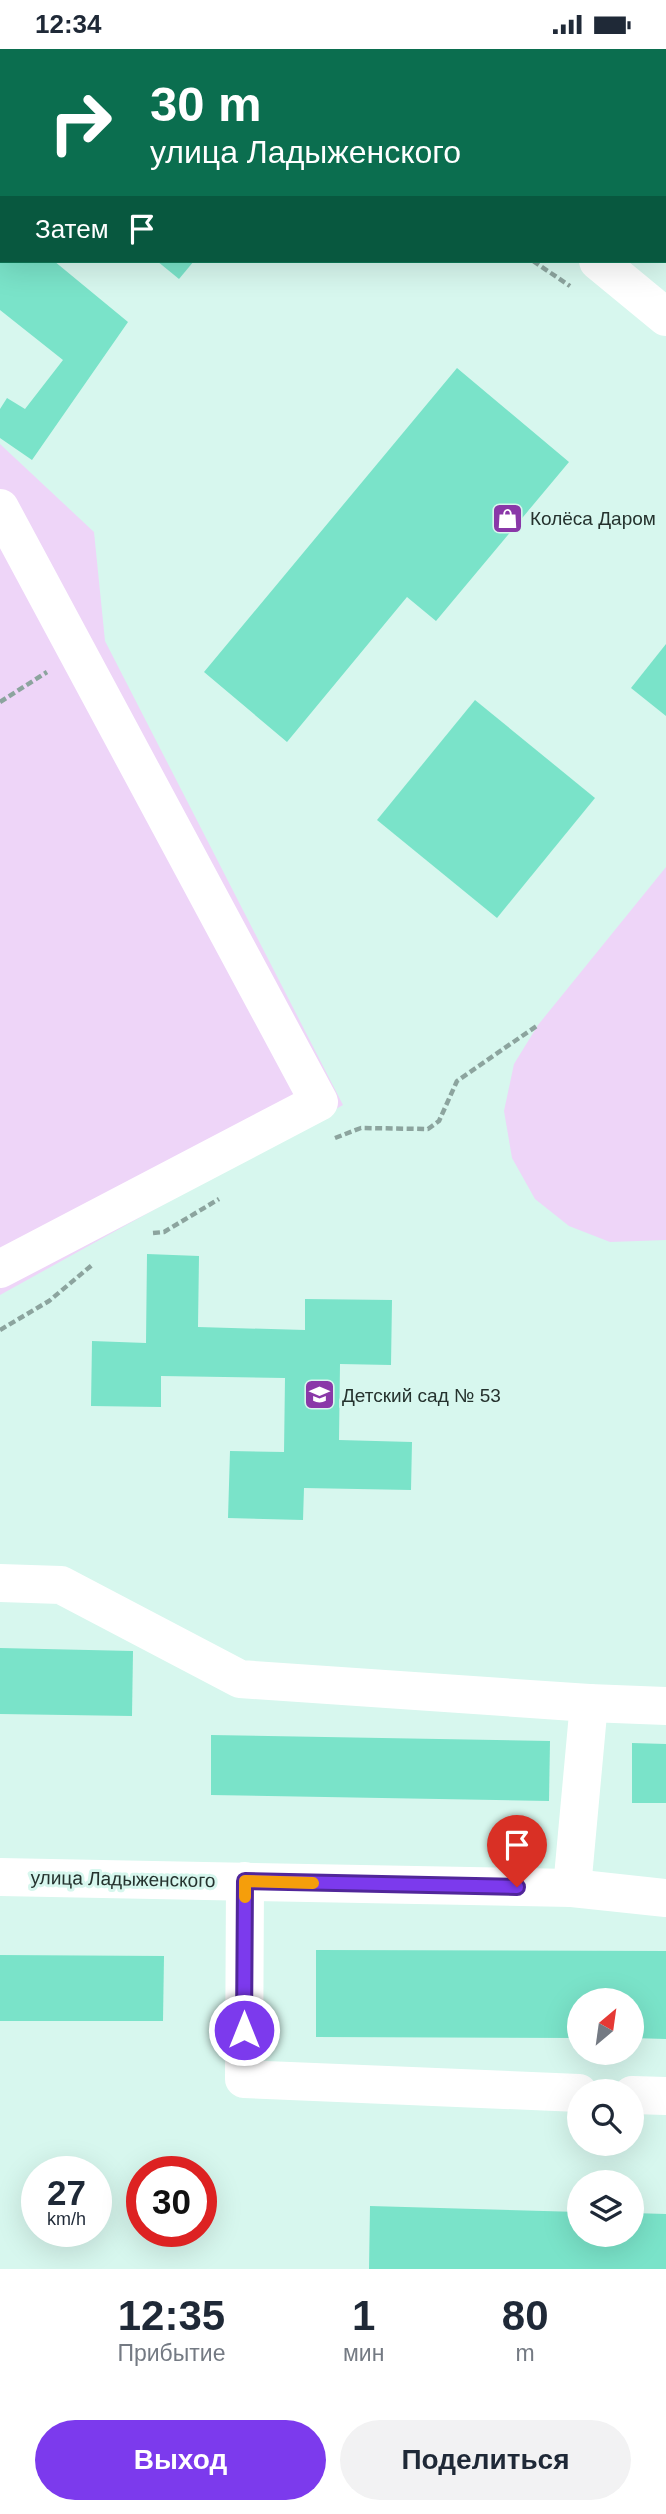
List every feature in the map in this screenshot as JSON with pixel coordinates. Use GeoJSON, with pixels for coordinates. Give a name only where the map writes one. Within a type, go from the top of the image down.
{"type":"FeatureCollection","features":[{"type":"Feature","properties":{"kind":"street"},"geometry":{"type":"LineString","coordinates":[[600,263],[666,317]]}},
{"type":"Feature","properties":{"kind":"street"},"geometry":{"type":"LineString","coordinates":[[0,508],[319,1103],[0,1269]]}},
{"type":"Feature","properties":{"kind":"street"},"geometry":{"type":"LineString","coordinates":[[0,1583],[61,1585],[240,1679],[666,1706]]}},
{"type":"Feature","properties":{"kind":"street"},"geometry":{"type":"LineString","coordinates":[[572,1888],[589,1703]]}},
{"type":"Feature","properties":{"kind":"street","name":"улица Ладыженского"},"geometry":{"type":"LineString","coordinates":[[0,1877],[572,1888],[666,1898]]}},
{"type":"Feature","properties":{"kind":"street"},"geometry":{"type":"LineString","coordinates":[[245,1881],[244,2079],[567,2092]]}},
{"type":"Feature","properties":{"kind":"street"},"geometry":{"type":"LineString","coordinates":[[644,2096],[666,2097]]}},
{"type":"Feature","properties":{"kind":"path"},"geometry":{"type":"LineString","coordinates":[[0,702],[79,652]]}},
{"type":"Feature","properties":{"kind":"path"},"geometry":{"type":"LineString","coordinates":[[323,1142],[361,1128],[428,1129],[439,1121],[457,1081],[538,1025]]}},
{"type":"Feature","properties":{"kind":"path"},"geometry":{"type":"LineString","coordinates":[[145,1233],[164,1232],[222,1198]]}},
{"type":"Feature","properties":{"kind":"path"},"geometry":{"type":"LineString","coordinates":[[0,1330],[49,1301],[97,1260]]}},
{"type":"Feature","properties":{"kind":"shaded area"},"geometry":{"type":"Polygon","coordinates":[[[0,444],[94,532],[105,641],[343,1105],[0,1295],[0,444]]]}},
{"type":"Feature","properties":{"kind":"shaded area"},"geometry":{"type":"Polygon","coordinates":[[[666,867],[666,1240],[610,1242],[569,1226],[535,1199],[512,1158],[504,1111],[514,1064],[538,1025],[666,867]]]}},
{"type":"Feature","properties":{"kind":"building"},"geometry":{"type":"Polygon","coordinates":[[[0,263],[56,263],[128,322],[32,460],[0,438],[0,409],[7,398],[25,409],[63,360],[0,310],[0,263]]]}},
{"type":"Feature","properties":{"kind":"building"},"geometry":{"type":"Polygon","coordinates":[[[159,263],[192,263],[179,279],[159,263]]]}},
{"type":"Feature","properties":{"kind":"building"},"geometry":{"type":"Polygon","coordinates":[[[457,368],[569,462],[436,621],[407,597],[287,742],[204,672],[457,368]]]}},
{"type":"Feature","properties":{"kind":"building"},"geometry":{"type":"Polygon","coordinates":[[[666,644],[666,716],[631,688],[666,644]]]}},
{"type":"Feature","properties":{"kind":"building"},"geometry":{"type":"Polygon","coordinates":[[[475,700],[595,798],[497,918],[377,820],[475,700]]]}},
{"type":"Feature","properties":{"kind":"building"},"geometry":{"type":"Polygon","coordinates":[[[147,1254],[199,1256],[198,1327],[305,1330],[305,1299],[392,1300],[391,1365],[340,1364],[339,1440],[412,1442],[411,1490],[304,1488],[303,1520],[228,1518],[230,1451],[284,1452],[285,1378],[161,1376],[161,1407],[91,1406],[92,1341],[146,1343],[147,1254]]]}},
{"type":"Feature","properties":{"kind":"building"},"geometry":{"type":"Polygon","coordinates":[[[0,1648],[133,1651],[132,1716],[0,1714],[0,1648]]]}},
{"type":"Feature","properties":{"kind":"building"},"geometry":{"type":"Polygon","coordinates":[[[211,1735],[550,1741],[549,1801],[211,1795],[211,1735]]]}},
{"type":"Feature","properties":{"kind":"building"},"geometry":{"type":"Polygon","coordinates":[[[632,1743],[666,1744],[666,1803],[632,1803],[632,1743]]]}},
{"type":"Feature","properties":{"kind":"building"},"geometry":{"type":"Polygon","coordinates":[[[316,1950],[666,1951],[666,2039],[644,2038],[644,1988],[567,1988],[567,2038],[316,2037],[316,1950]]]}},
{"type":"Feature","properties":{"kind":"building"},"geometry":{"type":"Polygon","coordinates":[[[0,1955],[164,1956],[163,2021],[0,2021],[0,1955]]]}},
{"type":"Feature","properties":{"kind":"building"},"geometry":{"type":"Polygon","coordinates":[[[370,2206],[567,2212],[567,2247],[644,2247],[644,2213],[666,2214],[666,2269],[369,2269],[370,2206]]]}},
{"type":"Feature","properties":{"kind":"slow traffic"},"geometry":{"type":"LineString","coordinates":[[245,1897],[245,1881],[313,1883]]}},
{"type":"Feature","properties":{"kind":"place","name":"Колёса Даром"},"geometry":{"type":"Point","coordinates":[507,518]}},
{"type":"Feature","properties":{"kind":"place","name":"Детский сад № 53"},"geometry":{"type":"Point","coordinates":[319,1395]}},
{"type":"Feature","properties":{"kind":"route"},"geometry":{"type":"LineString","coordinates":[[244,2030],[245,1881],[517,1887]]}}]}
